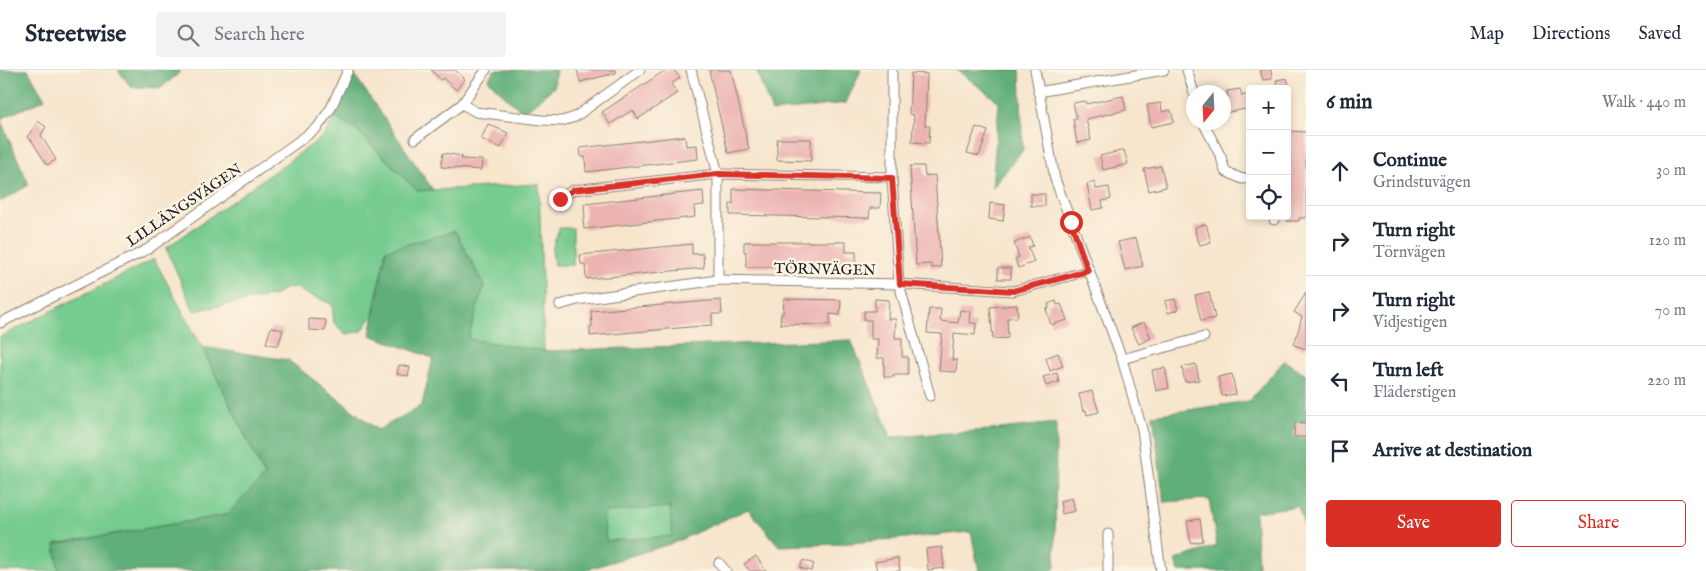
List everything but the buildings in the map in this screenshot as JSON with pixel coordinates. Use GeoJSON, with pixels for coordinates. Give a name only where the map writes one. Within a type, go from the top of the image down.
{"type":"FeatureCollection","features":[{"type":"Feature","properties":{"kind":"street","name":"LILLÄNGSVÄGEN"},"geometry":{"type":"LineString","coordinates":[[0,323],[148,249],[316,128],[331,108],[348,70]]}},
{"type":"Feature","properties":{"kind":"street"},"geometry":{"type":"LineString","coordinates":[[415,138],[462,104],[486,70]]}},
{"type":"Feature","properties":{"kind":"street"},"geometry":{"type":"LineString","coordinates":[[462,104],[476,112],[562,121],[575,117],[640,70]]}},
{"type":"Feature","properties":{"kind":"street"},"geometry":{"type":"LineString","coordinates":[[691,70],[718,174],[718,280]]}},
{"type":"Feature","properties":{"kind":"street"},"geometry":{"type":"LineString","coordinates":[[892,70],[892,178],[900,284],[930,396]]}},
{"type":"Feature","properties":{"kind":"street"},"geometry":{"type":"LineString","coordinates":[[1035,70],[1055,179],[1122,359],[1142,428],[1161,571]]}},
{"type":"Feature","properties":{"kind":"street"},"geometry":{"type":"LineString","coordinates":[[1038,92],[1164,70]]}},
{"type":"Feature","properties":{"kind":"street"},"geometry":{"type":"LineString","coordinates":[[1187,70],[1192,85]]}},
{"type":"Feature","properties":{"kind":"street"},"geometry":{"type":"LineString","coordinates":[[1207,130],[1221,157],[1225,171],[1242,179],[1246,178]]}},
{"type":"Feature","properties":{"kind":"street"},"geometry":{"type":"LineString","coordinates":[[560,199],[573,190],[718,174],[892,178]]}},
{"type":"Feature","properties":{"kind":"street","name":"TÖRNVÄGEN"},"geometry":{"type":"LineString","coordinates":[[560,306],[577,300],[718,280],[900,284],[1013,291],[1088,271]]}},
{"type":"Feature","properties":{"kind":"street"},"geometry":{"type":"LineString","coordinates":[[1122,359],[1204,337]]}},
{"type":"Feature","properties":{"kind":"street"},"geometry":{"type":"LineString","coordinates":[[1108,534],[1108,571]]}},
{"type":"Feature","properties":{"kind":"street"},"geometry":{"type":"LineString","coordinates":[[719,563],[726,571]]}},
{"type":"Feature","properties":{"kind":"green space"},"geometry":{"type":"Polygon","coordinates":[[[0,70],[28,70],[45,99],[0,119],[0,70]]]}},
{"type":"Feature","properties":{"kind":"green space"},"geometry":{"type":"Polygon","coordinates":[[[118,70],[180,70],[161,88],[131,87],[118,70]]]}},
{"type":"Feature","properties":{"kind":"green space"},"geometry":{"type":"Polygon","coordinates":[[[494,70],[556,70],[554,87],[523,113],[488,80],[494,70]]]}},
{"type":"Feature","properties":{"kind":"green space"},"geometry":{"type":"Polygon","coordinates":[[[756,70],[861,70],[846,103],[772,112],[756,70]]]}},
{"type":"Feature","properties":{"kind":"green space"},"geometry":{"type":"Polygon","coordinates":[[[957,70],[1020,70],[1023,150],[992,188],[999,102],[957,70]]]}},
{"type":"Feature","properties":{"kind":"green space"},"geometry":{"type":"Polygon","coordinates":[[[354,74],[433,190],[417,191],[357,130],[334,117],[354,74]]]}},
{"type":"Feature","properties":{"kind":"green space"},"geometry":{"type":"Polygon","coordinates":[[[334,117],[357,130],[417,191],[539,184],[544,351],[467,339],[484,285],[386,250],[373,315],[362,331],[346,334],[334,323],[332,304],[295,287],[286,288],[276,295],[194,311],[166,248],[324,136],[334,117]]]}},
{"type":"Feature","properties":{"kind":"green space"},"geometry":{"type":"Polygon","coordinates":[[[0,119],[29,185],[0,202],[0,119]]]}},
{"type":"Feature","properties":{"kind":"green space"},"geometry":{"type":"Polygon","coordinates":[[[559,228],[573,228],[573,265],[554,265],[552,250],[559,228]]]}},
{"type":"Feature","properties":{"kind":"green space"},"geometry":{"type":"Polygon","coordinates":[[[455,231],[484,285],[468,339],[544,351],[851,340],[891,437],[1056,423],[1055,567],[1052,571],[979,571],[971,532],[839,544],[779,546],[748,509],[673,543],[582,571],[59,571],[55,544],[226,515],[265,476],[202,347],[288,360],[378,430],[422,405],[433,358],[370,335],[386,250],[455,231]],[[670,507],[603,512],[606,541],[672,536],[670,507]]]}},
{"type":"Feature","properties":{"kind":"green space"},"geometry":{"type":"Polygon","coordinates":[[[154,259],[202,347],[265,476],[226,515],[55,544],[59,571],[0,571],[0,337],[154,259]]]}},
{"type":"Feature","properties":{"kind":"green space"},"geometry":{"type":"Polygon","coordinates":[[[1284,361],[1306,374],[1306,531],[1298,506],[1255,512],[1258,567],[1249,571],[1179,571],[1175,560],[1217,546],[1209,499],[1164,502],[1153,415],[1249,401],[1284,361]]]}},
{"type":"Feature","properties":{"kind":"green space"},"geometry":{"type":"Polygon","coordinates":[[[670,506],[673,536],[606,542],[603,512],[670,506]]]}},
{"type":"Feature","properties":{"kind":"route"},"geometry":{"type":"LineString","coordinates":[[560,199],[573,190],[718,174],[892,178],[900,284],[956,289],[1013,291],[1088,271],[1071,222]]}}]}
